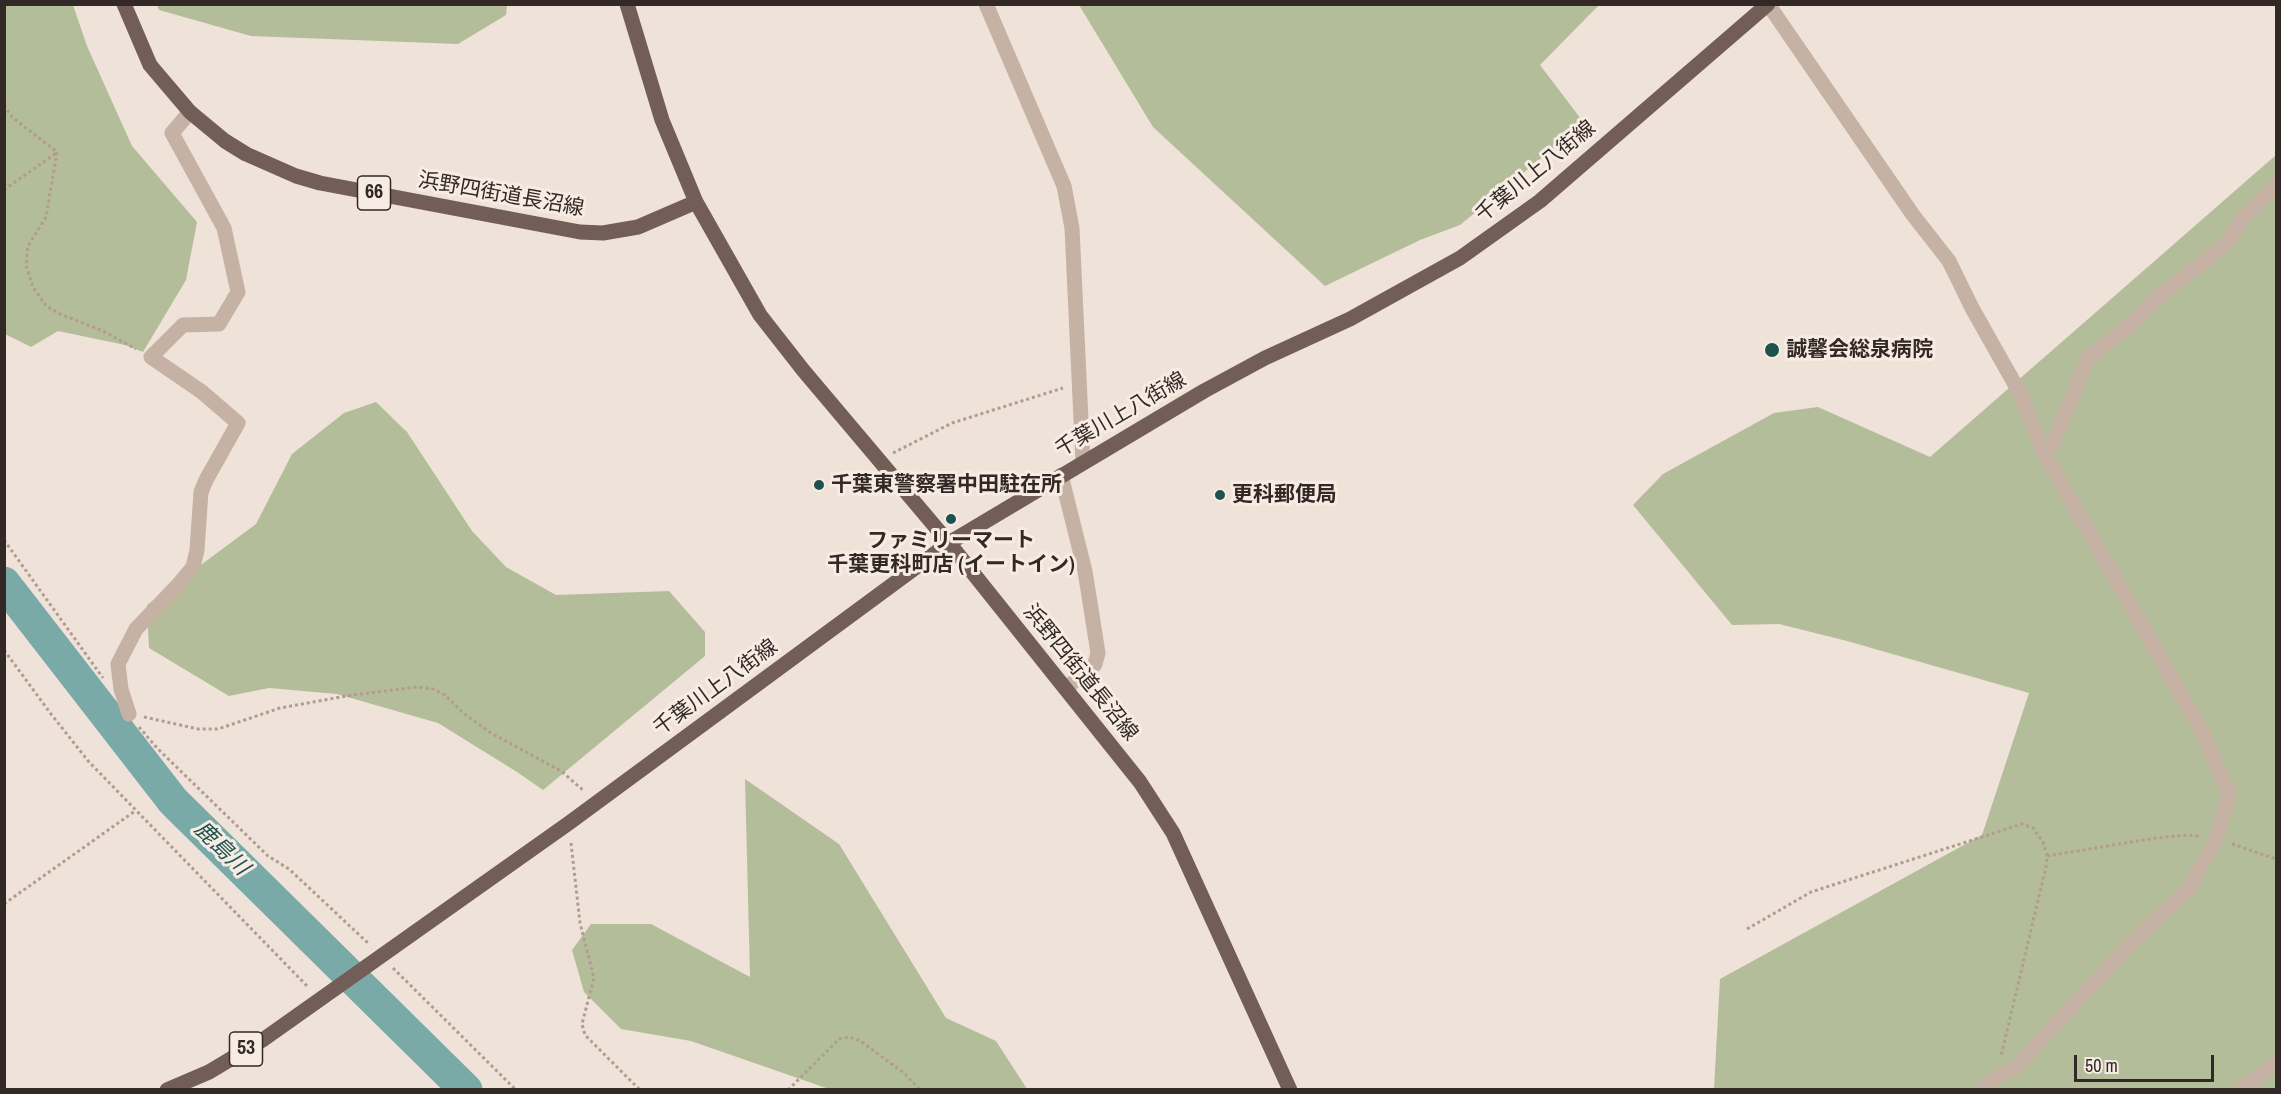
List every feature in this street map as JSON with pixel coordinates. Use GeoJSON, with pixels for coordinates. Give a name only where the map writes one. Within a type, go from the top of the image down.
{"type":"FeatureCollection","features":[{"type":"Feature","properties":{"kind":"main road","name":"浜野四街道長沼線"},"geometry":{"type":"LineString","coordinates":[[124,4],[150,65],[190,112],[225,141],[246,154],[296,176],[320,183],[580,232],[603,233],[638,227],[696,202]]}},
{"type":"Feature","properties":{"kind":"main road","name":"浜野四街道長沼線"},"geometry":{"type":"LineString","coordinates":[[627,4],[662,120],[696,202],[760,315],[803,370],[949,543],[1140,782],[1173,833],[1290,1089]]}},
{"type":"Feature","properties":{"kind":"main road","name":"千葉川上八街線"},"geometry":{"type":"LineString","coordinates":[[167,1089],[208,1071],[264,1039],[569,823],[949,543],[1214,385],[1265,358],[1350,320],[1460,258],[1540,201],[1768,4]]}},
{"type":"Feature","properties":{"kind":"street"},"geometry":{"type":"LineString","coordinates":[[986,4],[1064,186],[1071,228],[1083,462]]}},
{"type":"Feature","properties":{"kind":"street"},"geometry":{"type":"LineString","coordinates":[[1768,4],[1913,214],[1949,261],[2021,395],[2043,451],[2203,733],[2229,794],[2216,839],[2189,888],[2127,947],[2017,1066],[1982,1089]]}},
{"type":"Feature","properties":{"kind":"street"},"geometry":{"type":"LineString","coordinates":[[129,714],[121,689],[118,664],[136,629],[193,567],[197,550],[201,492],[238,423],[202,392],[151,357],[183,325],[219,324],[238,292],[224,228],[172,133],[190,112]]}},
{"type":"Feature","properties":{"kind":"street"},"geometry":{"type":"LineString","coordinates":[[2043,451],[2052,446],[2088,358],[2136,320],[2153,301],[2225,245],[2244,217],[2277,185]]}},
{"type":"Feature","properties":{"kind":"street"},"geometry":{"type":"LineString","coordinates":[[1061,475],[1085,571],[1098,653],[1095,664],[1089,671],[1065,688]]}},
{"type":"Feature","properties":{"kind":"street"},"geometry":{"type":"LineString","coordinates":[[2240,1089],[2277,1064]]}},
{"type":"Feature","properties":{"kind":"path"},"geometry":{"type":"LineString","coordinates":[[4,105],[12,117],[57,152]]}},
{"type":"Feature","properties":{"kind":"path"},"geometry":{"type":"LineString","coordinates":[[4,190],[57,152]]}},
{"type":"Feature","properties":{"kind":"path"},"geometry":{"type":"LineString","coordinates":[[57,152],[46,217],[28,246],[26,265],[33,287],[46,306],[103,331],[151,357]]}},
{"type":"Feature","properties":{"kind":"path"},"geometry":{"type":"LineString","coordinates":[[881,462],[900,448],[952,423],[1079,383]]}},
{"type":"Feature","properties":{"kind":"path"},"geometry":{"type":"LineString","coordinates":[[4,540],[108,685]]}},
{"type":"Feature","properties":{"kind":"path"},"geometry":{"type":"LineString","coordinates":[[4,650],[89,762],[319,999]]}},
{"type":"Feature","properties":{"kind":"path"},"geometry":{"type":"LineString","coordinates":[[129,714],[198,729],[218,729],[280,708],[352,695],[417,687],[433,689],[445,695],[463,713],[492,733],[561,771],[595,803]]}},
{"type":"Feature","properties":{"kind":"path"},"geometry":{"type":"LineString","coordinates":[[129,714],[157,748],[268,856],[289,869],[516,1089]]}},
{"type":"Feature","properties":{"kind":"path"},"geometry":{"type":"LineString","coordinates":[[4,904],[135,811]]}},
{"type":"Feature","properties":{"kind":"path"},"geometry":{"type":"LineString","coordinates":[[569,823],[580,923],[594,978],[582,1024],[585,1035],[640,1089]]}},
{"type":"Feature","properties":{"kind":"path"},"geometry":{"type":"LineString","coordinates":[[1747,929],[1811,892],[2022,824],[2033,828],[2043,842],[2047,856],[1996,1078]]}},
{"type":"Feature","properties":{"kind":"path"},"geometry":{"type":"LineString","coordinates":[[2047,856],[2188,835],[2216,839],[2277,859]]}},
{"type":"Feature","properties":{"kind":"path"},"geometry":{"type":"LineString","coordinates":[[788,1089],[839,1039],[849,1037],[859,1040],[904,1073],[920,1089]]}},
{"type":"Feature","properties":{"kind":"green space"},"geometry":{"type":"Polygon","coordinates":[[[4,5],[73,5],[87,46],[132,146],[197,222],[186,280],[143,352],[125,345],[58,331],[31,347],[5,334],[4,5]]]}},
{"type":"Feature","properties":{"kind":"green space"},"geometry":{"type":"Polygon","coordinates":[[[157,5],[507,5],[506,15],[458,44],[251,36],[159,10],[157,5]]]}},
{"type":"Feature","properties":{"kind":"green space"},"geometry":{"type":"Polygon","coordinates":[[[1079,5],[1599,5],[1540,65],[1584,123],[1460,225],[1420,240],[1325,286],[1153,127],[1079,5]]]}},
{"type":"Feature","properties":{"kind":"green space"},"geometry":{"type":"Polygon","coordinates":[[[2276,155],[2276,1089],[1714,1089],[1720,979],[1982,835],[2029,693],[1779,624],[1732,625],[1633,505],[1663,474],[1774,413],[1818,407],[1930,457],[2276,155]]]}},
{"type":"Feature","properties":{"kind":"green space"},"geometry":{"type":"Polygon","coordinates":[[[376,402],[407,432],[472,531],[506,567],[556,595],[669,591],[705,632],[705,656],[543,790],[438,723],[337,694],[269,688],[229,696],[149,648],[147,605],[256,524],[292,454],[344,413],[376,402]]]}},
{"type":"Feature","properties":{"kind":"green space"},"geometry":{"type":"Polygon","coordinates":[[[745,779],[839,844],[946,1018],[996,1041],[1027,1089],[829,1089],[691,1041],[621,1029],[584,992],[572,950],[591,924],[651,924],[750,977],[745,779]]]}},
{"type":"Feature","properties":{"kind":"waterway","name":"鹿島川"},"geometry":{"type":"LineString","coordinates":[[4,583],[173,801],[466,1090]]}},
{"type":"Feature","properties":{"kind":"place","name":"誠馨会総泉病院"},"geometry":{"type":"Point","coordinates":[1772,350]}},
{"type":"Feature","properties":{"kind":"place","name":"千葉東警察署中田駐在所"},"geometry":{"type":"Point","coordinates":[819,485]}},
{"type":"Feature","properties":{"kind":"place","name":"更科郵便局"},"geometry":{"type":"Point","coordinates":[1220,495]}},
{"type":"Feature","properties":{"kind":"place","name":"ファミリーマート 千葉更科町店 (イートイン)"},"geometry":{"type":"Point","coordinates":[951,519]}}]}
